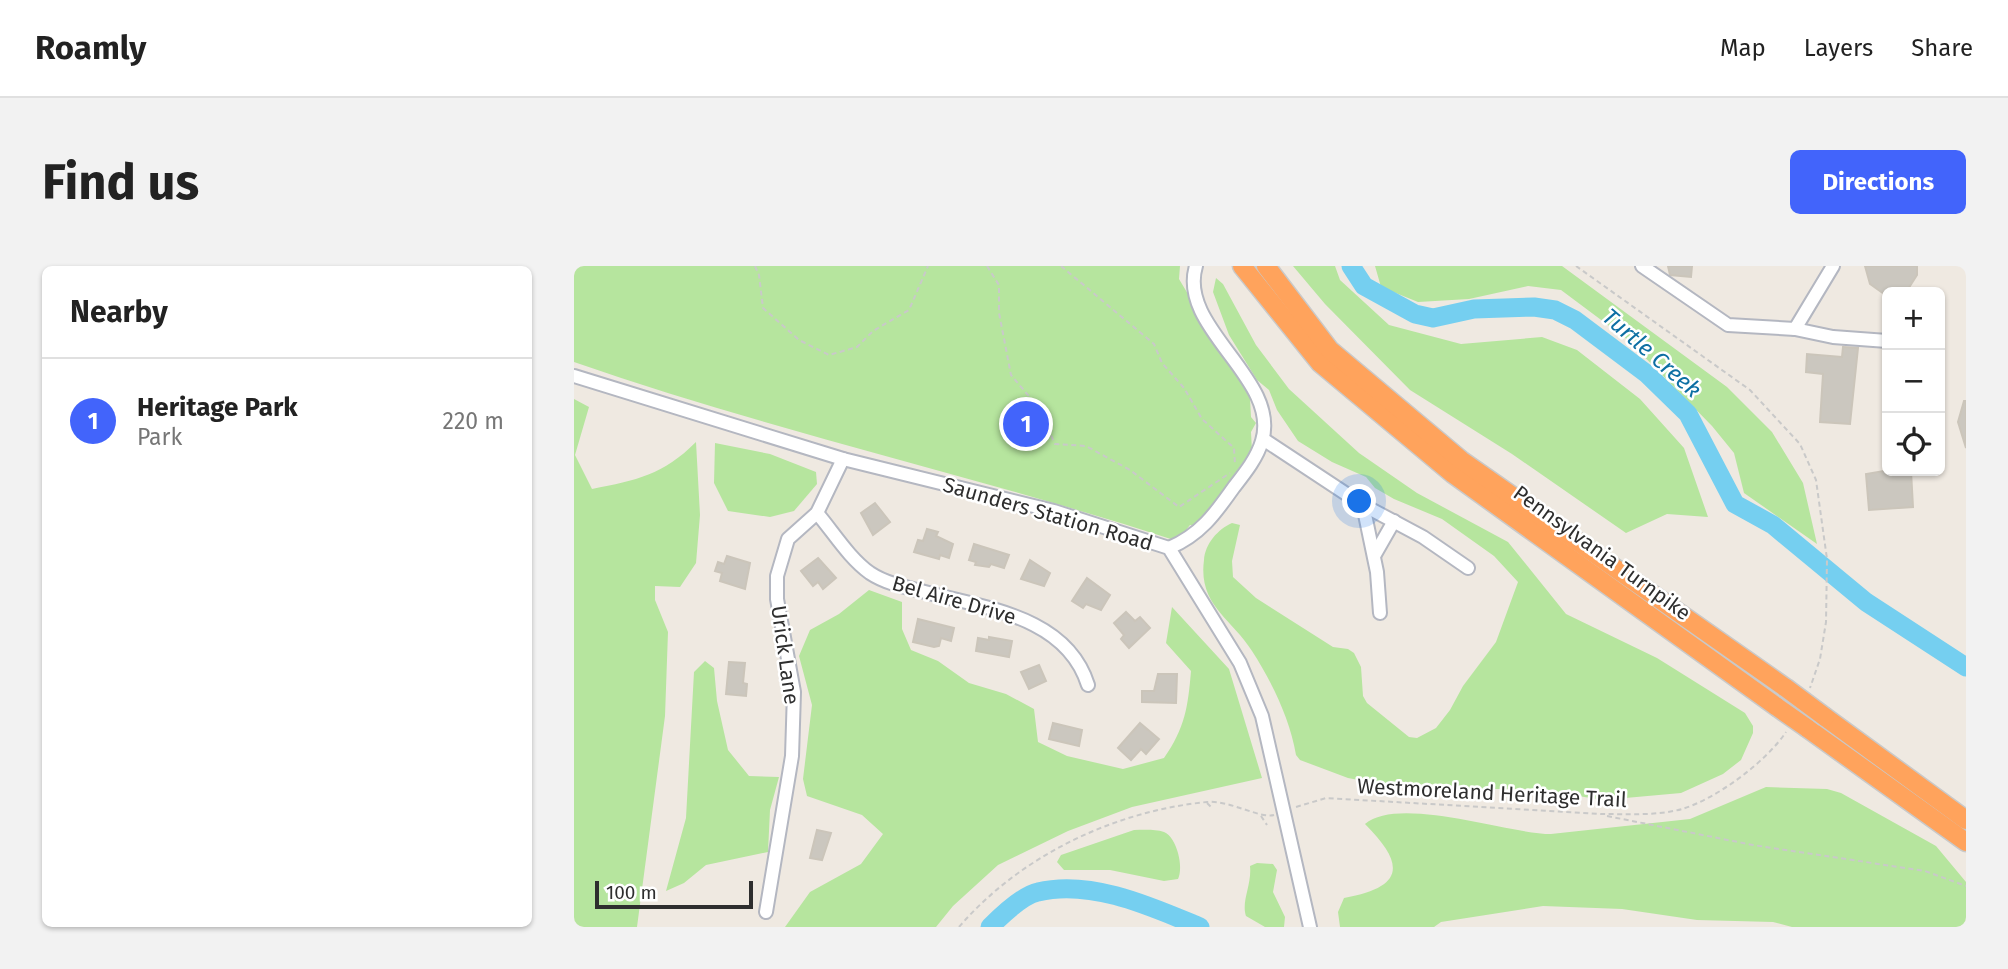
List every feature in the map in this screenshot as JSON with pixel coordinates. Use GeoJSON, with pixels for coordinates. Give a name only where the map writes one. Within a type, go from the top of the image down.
{"type":"FeatureCollection","features":[{"type":"Feature","properties":{"kind":"highway","name":"Pennsylvania Turnpike"},"geometry":{"type":"LineString","coordinates":[[1242,266],[1320,363],[1453,474],[1966,842]]}},
{"type":"Feature","properties":{"kind":"highway","name":"Pennsylvania Turnpike"},"geometry":{"type":"LineString","coordinates":[[1266,266],[1330,350],[1461,460],[1786,688],[1966,820]]}},
{"type":"Feature","properties":{"kind":"street"},"geometry":{"type":"LineString","coordinates":[[1169,548],[1186,541],[1207,525],[1254,459],[1263,439],[1264,420],[1255,392],[1206,321],[1197,298],[1193,276],[1196,266]]}},
{"type":"Feature","properties":{"kind":"street"},"geometry":{"type":"LineString","coordinates":[[1642,266],[1728,325],[1795,329],[1833,337],[1882,341]]}},
{"type":"Feature","properties":{"kind":"street"},"geometry":{"type":"LineString","coordinates":[[1795,329],[1833,266]]}},
{"type":"Feature","properties":{"kind":"street","name":"Saunders Station Road"},"geometry":{"type":"LineString","coordinates":[[574,376],[843,459],[1054,511],[1169,548],[1253,689],[1262,716],[1310,927]]}},
{"type":"Feature","properties":{"kind":"street"},"geometry":{"type":"LineString","coordinates":[[1263,439],[1363,505],[1468,568]]}},
{"type":"Feature","properties":{"kind":"street","name":"Urick Lane"},"geometry":{"type":"LineString","coordinates":[[766,912],[792,756],[794,692],[777,599],[777,576],[788,539],[817,513],[843,459]]}},
{"type":"Feature","properties":{"kind":"street"},"geometry":{"type":"LineString","coordinates":[[1363,505],[1374,555],[1380,613]]}},
{"type":"Feature","properties":{"kind":"street","name":"Bel Aire Drive"},"geometry":{"type":"LineString","coordinates":[[817,513],[854,559],[871,574],[893,584],[1030,622],[1058,638],[1082,665],[1088,685]]}},
{"type":"Feature","properties":{"kind":"street"},"geometry":{"type":"LineString","coordinates":[[1374,555],[1394,522]]}},
{"type":"Feature","properties":{"kind":"path"},"geometry":{"type":"LineString","coordinates":[[755,266],[759,275],[763,308],[799,340],[830,355],[857,347],[873,331],[909,310],[928,266]]}},
{"type":"Feature","properties":{"kind":"path"},"geometry":{"type":"LineString","coordinates":[[987,266],[999,285],[999,313],[1011,375],[1038,407],[1055,444],[1086,446],[1130,470],[1179,507],[1234,470]]}},
{"type":"Feature","properties":{"kind":"path"},"geometry":{"type":"LineString","coordinates":[[1061,266],[1154,344],[1162,363],[1184,388],[1202,419],[1234,448],[1230,494]]}},
{"type":"Feature","properties":{"kind":"path"},"geometry":{"type":"LineString","coordinates":[[1576,266],[1751,390],[1777,415],[1800,444],[1816,480],[1828,586],[1824,642],[1806,697]]}},
{"type":"Feature","properties":{"kind":"path","name":"Westmoreland Heritage Trail"},"geometry":{"type":"LineString","coordinates":[[959,927],[1000,887],[1035,859],[1128,820],[1206,802],[1231,803],[1261,815],[1282,813],[1326,798],[1601,814],[1644,814],[1683,809],[1720,790],[1754,767],[1787,729]]}},
{"type":"Feature","properties":{"kind":"path"},"geometry":{"type":"LineString","coordinates":[[1206,802],[1212,807],[1213,802]]}},
{"type":"Feature","properties":{"kind":"path"},"geometry":{"type":"LineString","coordinates":[[1601,814],[1753,845],[1925,871],[1966,886]]}},
{"type":"Feature","properties":{"kind":"path"},"geometry":{"type":"LineString","coordinates":[[1261,815],[1267,825]]}},
{"type":"Feature","properties":{"kind":"green space"},"geometry":{"type":"Polygon","coordinates":[[[574,266],[1180,266],[1179,279],[1250,398],[1251,417],[1256,423],[1251,432],[1252,451],[1198,525],[1190,525],[1177,541],[1027,495],[724,410],[574,362],[574,266]]]}},
{"type":"Feature","properties":{"kind":"green space"},"geometry":{"type":"Polygon","coordinates":[[[1293,266],[1335,266],[1340,280],[1389,325],[1461,344],[1542,337],[1577,350],[1640,399],[1684,448],[1708,517],[1667,514],[1626,533],[1512,454],[1410,390],[1325,304],[1293,266]]]}},
{"type":"Feature","properties":{"kind":"green space"},"geometry":{"type":"Polygon","coordinates":[[[1375,266],[1562,266],[1727,387],[1772,432],[1803,483],[1817,544],[1744,493],[1734,453],[1712,426],[1628,340],[1561,290],[1528,286],[1469,299],[1418,302],[1381,287],[1375,266]]]}},
{"type":"Feature","properties":{"kind":"green space"},"geometry":{"type":"Polygon","coordinates":[[[1216,278],[1223,284],[1256,345],[1289,389],[1359,453],[1417,493],[1508,542],[1566,614],[1657,658],[1745,713],[1753,726],[1753,733],[1741,760],[1723,774],[1681,793],[1603,800],[1535,789],[1467,789],[1444,784],[1385,785],[1348,778],[1300,760],[1296,755],[1285,714],[1266,675],[1244,639],[1218,610],[1206,589],[1203,575],[1205,554],[1213,538],[1222,529],[1232,523],[1240,525],[1232,561],[1233,577],[1256,598],[1333,647],[1348,649],[1354,653],[1361,667],[1363,696],[1367,703],[1409,737],[1417,738],[1436,728],[1450,710],[1463,686],[1496,642],[1518,582],[1494,556],[1442,519],[1394,499],[1375,488],[1366,477],[1332,462],[1298,441],[1277,410],[1269,390],[1257,380],[1229,335],[1213,292],[1216,278]]]}},
{"type":"Feature","properties":{"kind":"green space"},"geometry":{"type":"Polygon","coordinates":[[[574,399],[589,407],[575,455],[592,489],[648,475],[672,462],[696,442],[700,515],[696,563],[680,587],[655,586],[655,600],[668,632],[665,716],[637,927],[574,927],[574,399]]]}},
{"type":"Feature","properties":{"kind":"green space"},"geometry":{"type":"Polygon","coordinates":[[[715,443],[770,454],[816,472],[817,484],[794,511],[770,517],[728,511],[714,483],[715,443]]]}},
{"type":"Feature","properties":{"kind":"green space"},"geometry":{"type":"Polygon","coordinates":[[[869,590],[902,602],[902,629],[911,650],[938,661],[969,683],[1006,694],[1034,709],[1038,742],[1067,756],[1123,769],[1164,758],[1177,737],[1184,717],[1191,671],[1166,643],[1172,607],[1229,669],[1262,778],[1132,807],[1068,831],[998,865],[953,906],[936,927],[785,927],[810,892],[861,864],[883,834],[862,815],[807,796],[803,779],[812,705],[799,656],[810,630],[839,614],[869,590]]]}},
{"type":"Feature","properties":{"kind":"green space"},"geometry":{"type":"Polygon","coordinates":[[[705,661],[714,668],[717,701],[728,750],[749,776],[779,777],[770,810],[768,852],[706,865],[684,883],[666,891],[686,818],[694,672],[705,661]]]}},
{"type":"Feature","properties":{"kind":"green space"},"geometry":{"type":"Polygon","coordinates":[[[1766,787],[1827,789],[1841,793],[1936,846],[1966,882],[1966,927],[1792,927],[1773,922],[1697,920],[1622,909],[1543,906],[1441,922],[1434,927],[1340,927],[1338,912],[1344,898],[1378,888],[1388,881],[1392,872],[1387,851],[1365,824],[1381,816],[1427,814],[1551,834],[1690,819],[1766,787]]]}},
{"type":"Feature","properties":{"kind":"green space"},"geometry":{"type":"Polygon","coordinates":[[[1134,830],[1157,830],[1169,835],[1178,853],[1178,879],[1164,881],[1110,870],[1064,870],[1057,862],[1061,855],[1134,830]]]}},
{"type":"Feature","properties":{"kind":"green space"},"geometry":{"type":"Polygon","coordinates":[[[1257,863],[1273,864],[1277,870],[1273,892],[1285,917],[1284,927],[1265,927],[1246,916],[1250,866],[1257,863]]]}},
{"type":"Feature","properties":{"kind":"building"},"geometry":{"type":"Polygon","coordinates":[[[1668,266],[1692,266],[1691,277],[1670,275],[1668,266]]]}},
{"type":"Feature","properties":{"kind":"building"},"geometry":{"type":"Polygon","coordinates":[[[1865,266],[1917,266],[1917,275],[1909,287],[1882,287],[1882,292],[1870,284],[1865,266]]]}},
{"type":"Feature","properties":{"kind":"building"},"geometry":{"type":"Polygon","coordinates":[[[1843,347],[1858,348],[1850,424],[1820,422],[1823,374],[1806,372],[1807,354],[1842,357],[1843,347]]]}},
{"type":"Feature","properties":{"kind":"building"},"geometry":{"type":"Polygon","coordinates":[[[1966,401],[1966,448],[1958,422],[1966,401]]]}},
{"type":"Feature","properties":{"kind":"building"},"geometry":{"type":"Polygon","coordinates":[[[1882,471],[1882,476],[1911,476],[1913,507],[1869,510],[1866,474],[1882,471]]]}},
{"type":"Feature","properties":{"kind":"building"},"geometry":{"type":"Polygon","coordinates":[[[875,503],[890,522],[873,535],[861,513],[875,503]]]}},
{"type":"Feature","properties":{"kind":"building"},"geometry":{"type":"Polygon","coordinates":[[[927,529],[938,532],[936,536],[953,544],[949,558],[940,555],[939,559],[914,552],[918,540],[923,541],[927,529]]]}},
{"type":"Feature","properties":{"kind":"building"},"geometry":{"type":"Polygon","coordinates":[[[974,544],[1009,555],[1004,568],[991,564],[989,567],[975,565],[976,562],[969,560],[974,544]]]}},
{"type":"Feature","properties":{"kind":"building"},"geometry":{"type":"Polygon","coordinates":[[[727,556],[750,563],[745,589],[720,581],[722,573],[715,571],[718,562],[724,564],[727,556]]]}},
{"type":"Feature","properties":{"kind":"building"},"geometry":{"type":"Polygon","coordinates":[[[818,558],[836,578],[823,589],[818,582],[813,586],[801,571],[818,558]]]}},
{"type":"Feature","properties":{"kind":"building"},"geometry":{"type":"Polygon","coordinates":[[[1030,560],[1050,573],[1044,586],[1021,579],[1030,560]]]}},
{"type":"Feature","properties":{"kind":"building"},"geometry":{"type":"Polygon","coordinates":[[[1087,578],[1110,595],[1101,610],[1086,604],[1083,608],[1072,601],[1087,578]]]}},
{"type":"Feature","properties":{"kind":"building"},"geometry":{"type":"Polygon","coordinates":[[[1126,612],[1135,621],[1140,617],[1150,628],[1129,648],[1121,639],[1124,635],[1114,623],[1126,612]]]}},
{"type":"Feature","properties":{"kind":"building"},"geometry":{"type":"Polygon","coordinates":[[[918,619],[954,628],[951,641],[941,638],[939,646],[934,647],[913,642],[918,619]]]}},
{"type":"Feature","properties":{"kind":"building"},"geometry":{"type":"Polygon","coordinates":[[[989,637],[1012,641],[1009,657],[976,651],[978,638],[989,640],[989,637]]]}},
{"type":"Feature","properties":{"kind":"building"},"geometry":{"type":"Polygon","coordinates":[[[729,662],[745,663],[743,683],[747,684],[746,696],[726,694],[729,662]]]}},
{"type":"Feature","properties":{"kind":"building"},"geometry":{"type":"Polygon","coordinates":[[[1039,665],[1046,681],[1029,689],[1021,672],[1039,665]]]}},
{"type":"Feature","properties":{"kind":"building"},"geometry":{"type":"Polygon","coordinates":[[[1158,674],[1177,674],[1176,703],[1142,702],[1142,691],[1154,691],[1158,674]]]}},
{"type":"Feature","properties":{"kind":"building"},"geometry":{"type":"Polygon","coordinates":[[[1053,723],[1082,730],[1079,746],[1049,739],[1053,723]]]}},
{"type":"Feature","properties":{"kind":"building"},"geometry":{"type":"Polygon","coordinates":[[[1140,723],[1159,739],[1146,754],[1141,749],[1131,760],[1118,748],[1140,723]]]}},
{"type":"Feature","properties":{"kind":"building"},"geometry":{"type":"Polygon","coordinates":[[[817,830],[831,833],[822,860],[810,858],[817,830]]]}},
{"type":"Feature","properties":{"kind":"waterway","name":"Turtle Creek"},"geometry":{"type":"LineString","coordinates":[[1351,266],[1364,286],[1415,314],[1433,318],[1474,309],[1534,307],[1555,310],[1575,320],[1647,374],[1688,414],[1735,504],[1773,525],[1866,602],[1966,667]]}},
{"type":"Feature","properties":{"kind":"waterway","name":"Turtle Creek"},"geometry":{"type":"LineString","coordinates":[[990,927],[1026,897],[1058,889],[1079,889],[1121,897],[1200,927]]}},
{"type":"Feature","properties":{"kind":"place","name":"Heritage Park"},"geometry":{"type":"Point","coordinates":[1026,424]}}]}
